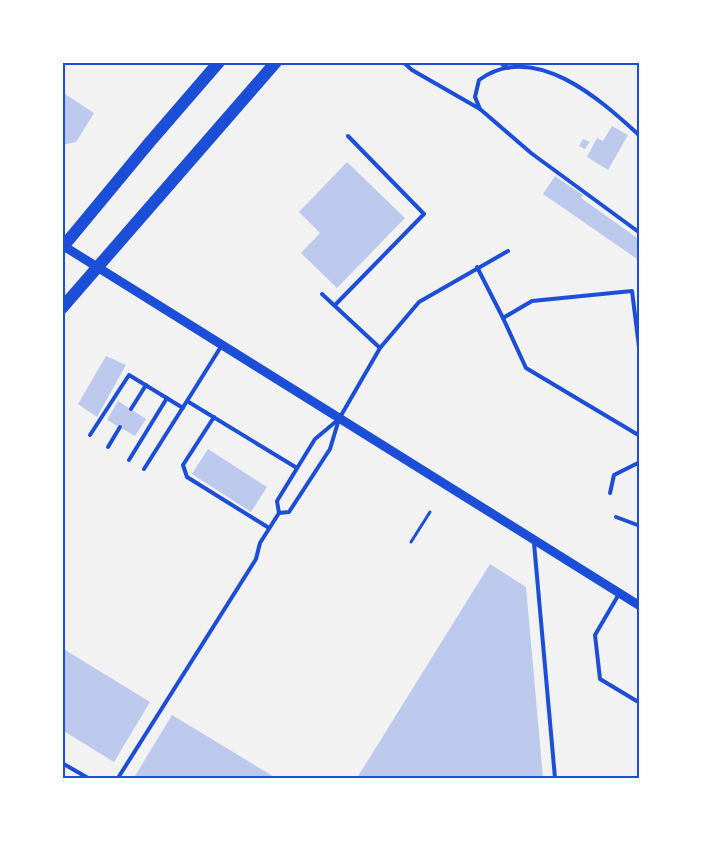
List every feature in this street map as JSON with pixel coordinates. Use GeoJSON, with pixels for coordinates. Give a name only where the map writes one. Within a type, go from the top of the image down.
{"type":"FeatureCollection","features":[{"type":"Feature","properties":{"kind":"main road"},"geometry":{"type":"LineString","coordinates":[[63,246],[219,62]]}},
{"type":"Feature","properties":{"kind":"main road"},"geometry":{"type":"LineString","coordinates":[[62,308],[276,62]]}},
{"type":"Feature","properties":{"kind":"street"},"geometry":{"type":"LineString","coordinates":[[63,246],[640,606]]}},
{"type":"Feature","properties":{"kind":"lane"},"geometry":{"type":"LineString","coordinates":[[403,62],[412,70],[480,109],[531,153],[640,234]]}},
{"type":"Feature","properties":{"kind":"lane"},"geometry":{"type":"LineString","coordinates":[[499,62],[508,68]]}},
{"type":"Feature","properties":{"kind":"lane"},"geometry":{"type":"LineString","coordinates":[[480,109],[475,97],[479,80],[492,70],[518,66],[551,71],[608,106],[640,136]]}},
{"type":"Feature","properties":{"kind":"lane"},"geometry":{"type":"LineString","coordinates":[[335,305],[424,214],[348,136]]}},
{"type":"Feature","properties":{"kind":"lane"},"geometry":{"type":"LineString","coordinates":[[279,513],[289,512],[311,480],[330,449],[340,419],[380,348],[419,302],[508,250]]}},
{"type":"Feature","properties":{"kind":"lane"},"geometry":{"type":"LineString","coordinates":[[477,268],[526,368],[640,436]]}},
{"type":"Feature","properties":{"kind":"lane"},"geometry":{"type":"LineString","coordinates":[[503,318],[532,300],[632,290],[640,355]]}},
{"type":"Feature","properties":{"kind":"lane"},"geometry":{"type":"LineString","coordinates":[[322,294],[380,348]]}},
{"type":"Feature","properties":{"kind":"lane"},"geometry":{"type":"LineString","coordinates":[[144,469],[222,345]]}},
{"type":"Feature","properties":{"kind":"lane"},"geometry":{"type":"LineString","coordinates":[[90,435],[129,375],[183,408]]}},
{"type":"Feature","properties":{"kind":"lane"},"geometry":{"type":"LineString","coordinates":[[131,409],[146,385]]}},
{"type":"Feature","properties":{"kind":"lane"},"geometry":{"type":"LineString","coordinates":[[129,460],[167,398]]}},
{"type":"Feature","properties":{"kind":"lane"},"geometry":{"type":"LineString","coordinates":[[188,401],[297,468]]}},
{"type":"Feature","properties":{"kind":"lane"},"geometry":{"type":"LineString","coordinates":[[214,417],[183,466],[187,477],[269,528]]}},
{"type":"Feature","properties":{"kind":"lane"},"geometry":{"type":"LineString","coordinates":[[118,778],[256,560],[260,543],[279,513],[277,501],[297,468],[315,439],[340,419]]}},
{"type":"Feature","properties":{"kind":"lane"},"geometry":{"type":"LineString","coordinates":[[108,447],[120,427]]}},
{"type":"Feature","properties":{"kind":"lane"},"geometry":{"type":"LineString","coordinates":[[610,493],[614,475],[640,462]]}},
{"type":"Feature","properties":{"kind":"lane"},"geometry":{"type":"LineString","coordinates":[[616,517],[640,526]]}},
{"type":"Feature","properties":{"kind":"lane"},"geometry":{"type":"LineString","coordinates":[[534,540],[556,778]]}},
{"type":"Feature","properties":{"kind":"lane"},"geometry":{"type":"LineString","coordinates":[[619,594],[595,635],[600,679],[640,703]]}},
{"type":"Feature","properties":{"kind":"lane"},"geometry":{"type":"LineString","coordinates":[[62,763],[88,778]]}},
{"type":"Feature","properties":{"kind":"path"},"geometry":{"type":"LineString","coordinates":[[411,542],[430,512]]}},
{"type":"Feature","properties":{"kind":"building"},"geometry":{"type":"Polygon","coordinates":[[[62,92],[94,113],[76,142],[62,145],[62,92]]]}},
{"type":"Feature","properties":{"kind":"building"},"geometry":{"type":"Polygon","coordinates":[[[612,126],[628,135],[608,170],[587,157],[597,138],[603,141],[612,126]]]}},
{"type":"Feature","properties":{"kind":"building"},"geometry":{"type":"Polygon","coordinates":[[[583,139],[590,142],[585,149],[579,146],[583,139]]]}},
{"type":"Feature","properties":{"kind":"building"},"geometry":{"type":"Polygon","coordinates":[[[347,162],[405,218],[337,288],[301,253],[320,233],[299,212],[347,162]]]}},
{"type":"Feature","properties":{"kind":"building"},"geometry":{"type":"Polygon","coordinates":[[[555,176],[583,195],[581,198],[640,240],[640,261],[543,194],[555,176]]]}},
{"type":"Feature","properties":{"kind":"building"},"geometry":{"type":"Polygon","coordinates":[[[106,356],[126,365],[97,417],[78,404],[106,356]]]}},
{"type":"Feature","properties":{"kind":"building"},"geometry":{"type":"Polygon","coordinates":[[[118,401],[146,419],[135,436],[107,420],[118,401]]]}},
{"type":"Feature","properties":{"kind":"building"},"geometry":{"type":"Polygon","coordinates":[[[208,449],[267,487],[251,512],[192,474],[208,449]]]}},
{"type":"Feature","properties":{"kind":"building"},"geometry":{"type":"Polygon","coordinates":[[[490,564],[526,587],[543,778],[357,778],[490,564]]]}},
{"type":"Feature","properties":{"kind":"building"},"geometry":{"type":"Polygon","coordinates":[[[62,648],[150,702],[114,762],[62,730],[62,648]]]}},
{"type":"Feature","properties":{"kind":"building"},"geometry":{"type":"Polygon","coordinates":[[[172,715],[276,778],[139,778],[135,776],[172,715]]]}}]}
